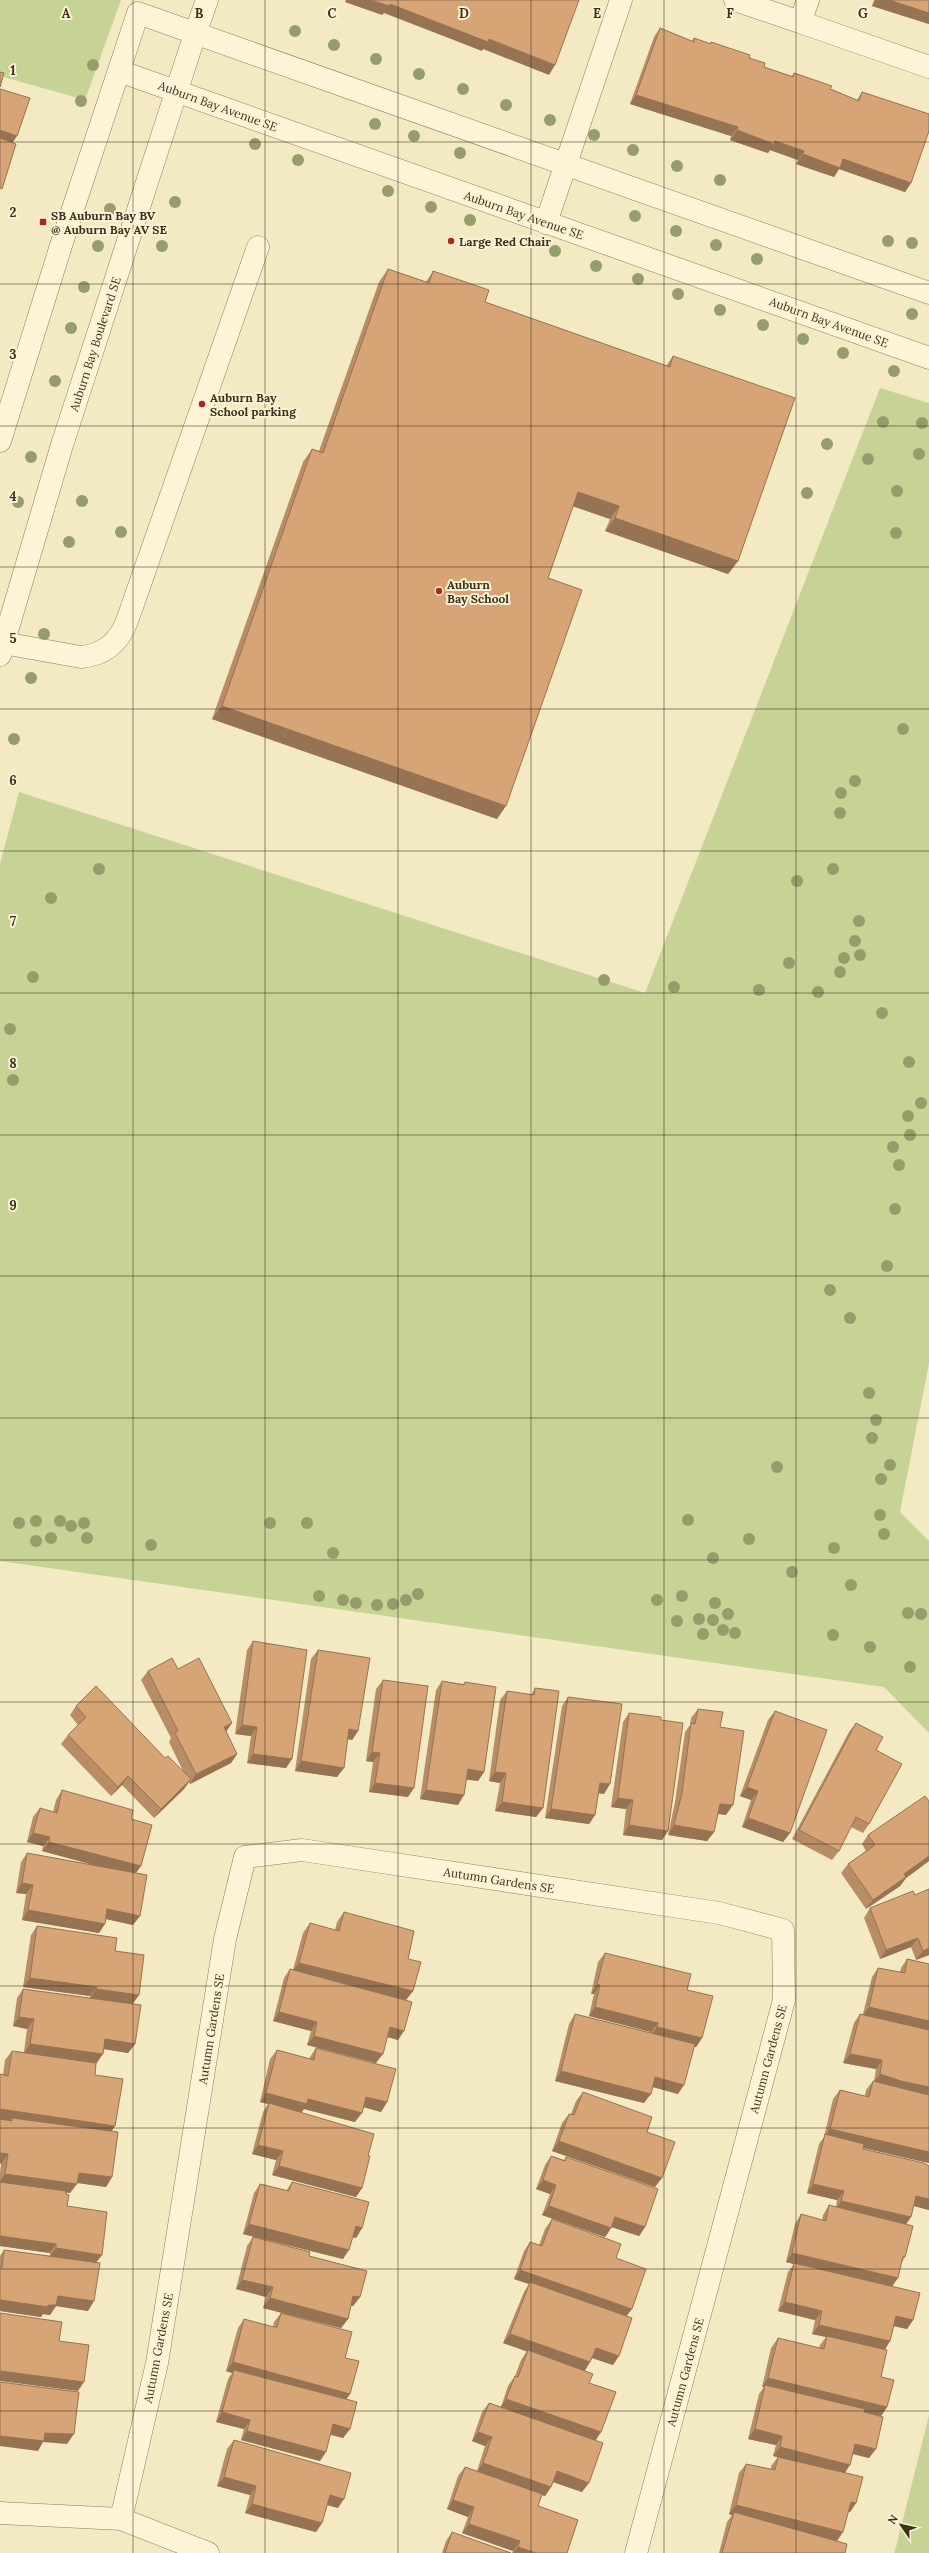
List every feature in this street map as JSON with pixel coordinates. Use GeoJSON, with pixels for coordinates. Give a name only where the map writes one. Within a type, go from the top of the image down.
{"type":"FeatureCollection","features":[{"type":"Feature","properties":{"kind":"street","name":"Auburn Bay Boulevard SE"},"geometry":{"type":"LineString","coordinates":[[1,647],[62,445],[176,91],[207,0]]}},
{"type":"Feature","properties":{"kind":"street"},"geometry":{"type":"LineString","coordinates":[[546,223],[621,0]]}},
{"type":"Feature","properties":{"kind":"street"},"geometry":{"type":"LineString","coordinates":[[735,0],[929,67]]}},
{"type":"Feature","properties":{"kind":"street"},"geometry":{"type":"LineString","coordinates":[[800,22],[808,0]]}},
{"type":"Feature","properties":{"kind":"street"},"geometry":{"type":"LineString","coordinates":[[0,441],[64,236],[141,6],[195,34],[929,293]]}},
{"type":"Feature","properties":{"kind":"street","name":"Auburn Bay Avenue SE"},"geometry":{"type":"LineString","coordinates":[[119,71],[546,223],[659,261],[929,358]]}},
{"type":"Feature","properties":{"kind":"street"},"geometry":{"type":"LineString","coordinates":[[1,647],[81,657],[90,656],[107,650],[120,637],[127,621],[258,247]]}},
{"type":"Feature","properties":{"kind":"street","name":"Autumn Gardens SE"},"geometry":{"type":"LineString","coordinates":[[121,2519],[157,2363],[226,1939],[245,1857],[302,1850],[719,1913],[783,1930],[784,2000],[636,2553]]}},
{"type":"Feature","properties":{"kind":"street"},"geometry":{"type":"LineString","coordinates":[[0,2513],[121,2519],[208,2553]]}},
{"type":"Feature","properties":{"kind":"green space"},"geometry":{"type":"Polygon","coordinates":[[[0,0],[121,0],[85,100],[0,76],[0,0]]]}},
{"type":"Feature","properties":{"kind":"green space"},"geometry":{"type":"Polygon","coordinates":[[[880,388],[929,403],[929,1363],[900,1512],[929,1541],[929,1733],[884,1687],[0,1561],[0,864],[19,792],[645,993],[880,388]]]}},
{"type":"Feature","properties":{"kind":"green space"},"geometry":{"type":"Polygon","coordinates":[[[929,2415],[929,2553],[894,2553],[896,2547],[929,2415]]]}},
{"type":"Feature","properties":{"kind":"building"},"geometry":{"type":"Polygon","coordinates":[[[371,0],[579,0],[555,65],[489,39],[488,42],[390,4],[389,6],[371,0]]]}},
{"type":"Feature","properties":{"kind":"building"},"geometry":{"type":"Polygon","coordinates":[[[889,0],[929,0],[929,13],[889,0]]]}},
{"type":"Feature","properties":{"kind":"building"},"geometry":{"type":"Polygon","coordinates":[[[660,28],[694,42],[694,38],[750,55],[749,58],[765,63],[764,67],[793,77],[794,73],[832,86],[830,89],[859,101],[862,92],[929,114],[929,131],[911,183],[843,159],[840,168],[803,154],[804,151],[775,141],[774,144],[737,130],[738,127],[636,95],[660,28]]]}},
{"type":"Feature","properties":{"kind":"building"},"geometry":{"type":"Polygon","coordinates":[[[0,72],[4,73],[0,87],[0,72]]]}},
{"type":"Feature","properties":{"kind":"building"},"geometry":{"type":"Polygon","coordinates":[[[0,89],[30,98],[17,136],[0,130],[0,89]]]}},
{"type":"Feature","properties":{"kind":"building"},"geometry":{"type":"Polygon","coordinates":[[[0,138],[16,144],[2,189],[0,188],[0,138]]]}},
{"type":"Feature","properties":{"kind":"building"},"geometry":{"type":"Polygon","coordinates":[[[388,269],[429,283],[433,271],[489,290],[485,302],[670,367],[673,356],[795,398],[738,561],[615,518],[619,506],[578,492],[548,578],[582,590],[506,806],[222,706],[312,449],[323,453],[388,269]]]}},
{"type":"Feature","properties":{"kind":"building"},"geometry":{"type":"Polygon","coordinates":[[[253,1641],[307,1650],[292,1759],[253,1754],[257,1727],[242,1725],[253,1641]]]}},
{"type":"Feature","properties":{"kind":"building"},"geometry":{"type":"Polygon","coordinates":[[[318,1650],[370,1658],[358,1731],[349,1729],[344,1768],[301,1761],[318,1650]]]}},
{"type":"Feature","properties":{"kind":"building"},"geometry":{"type":"Polygon","coordinates":[[[172,1658],[178,1669],[199,1658],[232,1723],[224,1727],[237,1754],[196,1774],[175,1733],[178,1731],[148,1671],[172,1658]]]}},
{"type":"Feature","properties":{"kind":"building"},"geometry":{"type":"Polygon","coordinates":[[[383,1680],[428,1686],[414,1788],[375,1783],[380,1753],[372,1752],[383,1680]]]}},
{"type":"Feature","properties":{"kind":"building"},"geometry":{"type":"Polygon","coordinates":[[[442,1681],[464,1685],[465,1682],[496,1687],[484,1772],[468,1769],[464,1795],[426,1790],[442,1681]]]}},
{"type":"Feature","properties":{"kind":"building"},"geometry":{"type":"Polygon","coordinates":[[[96,1686],[165,1758],[168,1756],[191,1779],[161,1809],[128,1776],[118,1787],[68,1735],[86,1717],[76,1706],[96,1686]]]}},
{"type":"Feature","properties":{"kind":"building"},"geometry":{"type":"Polygon","coordinates":[[[535,1688],[559,1691],[543,1808],[502,1802],[506,1773],[495,1772],[507,1691],[534,1695],[535,1688]]]}},
{"type":"Feature","properties":{"kind":"building"},"geometry":{"type":"Polygon","coordinates":[[[568,1697],[622,1704],[610,1784],[600,1783],[595,1815],[551,1809],[568,1697]]]}},
{"type":"Feature","properties":{"kind":"building"},"geometry":{"type":"Polygon","coordinates":[[[698,1709],[723,1712],[720,1727],[744,1731],[733,1805],[720,1804],[714,1832],[674,1825],[682,1793],[691,1723],[695,1724],[698,1709]]]}},
{"type":"Feature","properties":{"kind":"building"},"geometry":{"type":"Polygon","coordinates":[[[775,1711],[827,1730],[790,1833],[748,1818],[758,1791],[747,1787],[775,1711]]]}},
{"type":"Feature","properties":{"kind":"building"},"geometry":{"type":"Polygon","coordinates":[[[629,1713],[661,1717],[661,1720],[683,1723],[668,1831],[629,1825],[633,1800],[618,1798],[629,1713]]]}},
{"type":"Feature","properties":{"kind":"building"},"geometry":{"type":"Polygon","coordinates":[[[856,1723],[883,1737],[876,1750],[902,1764],[869,1824],[856,1817],[839,1851],[799,1830],[856,1723]]]}},
{"type":"Feature","properties":{"kind":"building"},"geometry":{"type":"Polygon","coordinates":[[[62,1790],[133,1810],[131,1819],[152,1825],[141,1866],[49,1842],[50,1837],[33,1833],[40,1808],[57,1813],[62,1790]]]}},
{"type":"Feature","properties":{"kind":"building"},"geometry":{"type":"Polygon","coordinates":[[[925,1796],[929,1801],[929,1856],[904,1874],[906,1877],[873,1900],[848,1864],[875,1845],[868,1835],[925,1796]]]}},
{"type":"Feature","properties":{"kind":"building"},"geometry":{"type":"Polygon","coordinates":[[[27,1853],[147,1875],[140,1916],[107,1909],[105,1924],[28,1910],[33,1885],[22,1883],[27,1853]]]}},
{"type":"Feature","properties":{"kind":"building"},"geometry":{"type":"Polygon","coordinates":[[[929,1889],[929,1948],[923,1951],[918,1938],[886,1950],[870,1908],[913,1891],[915,1895],[929,1889]]]}},
{"type":"Feature","properties":{"kind":"building"},"geometry":{"type":"Polygon","coordinates":[[[344,1912],[414,1931],[408,1959],[421,1962],[413,1991],[299,1963],[310,1923],[339,1931],[344,1912]]]}},
{"type":"Feature","properties":{"kind":"building"},"geometry":{"type":"Polygon","coordinates":[[[37,1926],[117,1938],[115,1951],[144,1955],[139,1995],[96,1989],[97,1987],[30,1978],[37,1926]]]}},
{"type":"Feature","properties":{"kind":"building"},"geometry":{"type":"Polygon","coordinates":[[[605,1953],[691,1974],[687,1990],[713,1996],[702,2038],[657,2027],[658,2023],[595,2007],[600,1985],[597,1984],[605,1953]]]}},
{"type":"Feature","properties":{"kind":"building"},"geometry":{"type":"Polygon","coordinates":[[[907,1959],[929,1964],[929,2021],[869,2007],[878,1968],[905,1973],[907,1959]]]}},
{"type":"Feature","properties":{"kind":"building"},"geometry":{"type":"Polygon","coordinates":[[[290,1969],[412,2002],[404,2031],[390,2027],[383,2054],[314,2036],[317,2022],[279,2012],[290,1969]]]}},
{"type":"Feature","properties":{"kind":"building"},"geometry":{"type":"Polygon","coordinates":[[[23,1989],[141,2005],[135,2044],[105,2039],[103,2054],[30,2044],[34,2019],[19,2017],[23,1989]]]}},
{"type":"Feature","properties":{"kind":"building"},"geometry":{"type":"Polygon","coordinates":[[[575,2014],[695,2044],[684,2085],[655,2077],[651,2094],[561,2071],[575,2014]]]}},
{"type":"Feature","properties":{"kind":"building"},"geometry":{"type":"Polygon","coordinates":[[[860,2014],[929,2030],[929,2087],[901,2081],[880,2074],[882,2060],[850,2054],[860,2014]]]}},
{"type":"Feature","properties":{"kind":"building"},"geometry":{"type":"Polygon","coordinates":[[[316,2048],[396,2069],[387,2102],[366,2097],[362,2113],[308,2099],[307,2104],[266,2093],[277,2050],[314,2060],[316,2048]]]}},
{"type":"Feature","properties":{"kind":"building"},"geometry":{"type":"Polygon","coordinates":[[[12,2051],[96,2063],[95,2075],[123,2079],[115,2126],[0,2109],[0,2074],[8,2076],[12,2051]]]}},
{"type":"Feature","properties":{"kind":"building"},"geometry":{"type":"Polygon","coordinates":[[[873,2081],[929,2095],[929,2152],[830,2129],[840,2090],[869,2097],[873,2081]]]}},
{"type":"Feature","properties":{"kind":"building"},"geometry":{"type":"Polygon","coordinates":[[[583,2092],[652,2117],[647,2132],[675,2142],[662,2178],[559,2141],[569,2114],[574,2115],[583,2092]]]}},
{"type":"Feature","properties":{"kind":"building"},"geometry":{"type":"Polygon","coordinates":[[[269,2103],[374,2134],[362,2188],[279,2166],[283,2151],[258,2145],[269,2103]]]}},
{"type":"Feature","properties":{"kind":"building"},"geometry":{"type":"Polygon","coordinates":[[[12,2118],[118,2132],[112,2177],[79,2173],[77,2184],[5,2174],[8,2154],[0,2153],[0,2119],[12,2121],[12,2118]]]}},
{"type":"Feature","properties":{"kind":"building"},"geometry":{"type":"Polygon","coordinates":[[[825,2134],[864,2144],[863,2149],[924,2163],[929,2166],[929,2199],[916,2196],[911,2217],[841,2201],[844,2191],[813,2184],[825,2134]]]}},
{"type":"Feature","properties":{"kind":"building"},"geometry":{"type":"Polygon","coordinates":[[[551,2156],[565,2161],[566,2157],[658,2189],[645,2227],[615,2217],[611,2228],[549,2206],[556,2185],[543,2180],[551,2156]]]}},
{"type":"Feature","properties":{"kind":"building"},"geometry":{"type":"Polygon","coordinates":[[[0,2182],[66,2191],[66,2194],[69,2195],[67,2206],[107,2212],[102,2255],[56,2248],[56,2244],[0,2236],[0,2182]]]}},
{"type":"Feature","properties":{"kind":"building"},"geometry":{"type":"Polygon","coordinates":[[[292,2182],[369,2202],[362,2228],[356,2226],[349,2250],[249,2224],[260,2184],[289,2191],[292,2182]]]}},
{"type":"Feature","properties":{"kind":"building"},"geometry":{"type":"Polygon","coordinates":[[[829,2205],[913,2226],[905,2257],[903,2256],[898,2278],[792,2253],[801,2214],[826,2221],[829,2205]]]}},
{"type":"Feature","properties":{"kind":"building"},"geometry":{"type":"Polygon","coordinates":[[[552,2219],[621,2244],[616,2258],[646,2269],[632,2309],[520,2270],[530,2242],[542,2246],[552,2219]]]}},
{"type":"Feature","properties":{"kind":"building"},"geometry":{"type":"Polygon","coordinates":[[[253,2237],[310,2252],[309,2256],[367,2271],[360,2297],[353,2296],[348,2319],[270,2298],[273,2287],[242,2280],[253,2237]]]}},
{"type":"Feature","properties":{"kind":"building"},"geometry":{"type":"Polygon","coordinates":[[[4,2250],[100,2263],[94,2301],[58,2296],[56,2305],[48,2305],[48,2307],[0,2300],[0,2267],[2,2267],[4,2250]]]}},
{"type":"Feature","properties":{"kind":"building"},"geometry":{"type":"Polygon","coordinates":[[[794,2263],[920,2293],[913,2320],[896,2316],[890,2341],[819,2325],[822,2311],[785,2302],[794,2263]]]}},
{"type":"Feature","properties":{"kind":"building"},"geometry":{"type":"Polygon","coordinates":[[[530,2282],[632,2318],[619,2356],[596,2348],[590,2362],[510,2334],[530,2282]]]}},
{"type":"Feature","properties":{"kind":"building"},"geometry":{"type":"Polygon","coordinates":[[[0,2313],[62,2322],[59,2341],[89,2345],[84,2382],[0,2371],[0,2313]]]}},
{"type":"Feature","properties":{"kind":"building"},"geometry":{"type":"Polygon","coordinates":[[[281,2313],[352,2332],[345,2358],[359,2361],[350,2394],[233,2362],[244,2319],[277,2327],[281,2313]]]}},
{"type":"Feature","properties":{"kind":"building"},"geometry":{"type":"Polygon","coordinates":[[[827,2336],[887,2350],[881,2377],[894,2380],[887,2407],[768,2378],[778,2338],[824,2349],[827,2336]]]}},
{"type":"Feature","properties":{"kind":"building"},"geometry":{"type":"Polygon","coordinates":[[[528,2350],[593,2374],[589,2383],[616,2392],[601,2432],[506,2399],[515,2376],[518,2377],[528,2350]]]}},
{"type":"Feature","properties":{"kind":"building"},"geometry":{"type":"Polygon","coordinates":[[[234,2370],[357,2402],[350,2429],[333,2424],[326,2452],[247,2431],[250,2420],[222,2412],[234,2370]]]}},
{"type":"Feature","properties":{"kind":"building"},"geometry":{"type":"Polygon","coordinates":[[[0,2382],[79,2392],[74,2434],[45,2433],[44,2441],[0,2436],[0,2382]]]}},
{"type":"Feature","properties":{"kind":"building"},"geometry":{"type":"Polygon","coordinates":[[[765,2385],[865,2409],[864,2412],[883,2417],[876,2449],[855,2444],[850,2465],[780,2447],[782,2436],[755,2429],[765,2385]]]}},
{"type":"Feature","properties":{"kind":"building"},"geometry":{"type":"Polygon","coordinates":[[[489,2403],[603,2443],[589,2483],[557,2471],[551,2487],[483,2463],[492,2437],[478,2432],[489,2403]]]}},
{"type":"Feature","properties":{"kind":"building"},"geometry":{"type":"Polygon","coordinates":[[[234,2440],[351,2473],[344,2499],[330,2495],[322,2523],[252,2504],[256,2486],[224,2477],[234,2440]]]}},
{"type":"Feature","properties":{"kind":"building"},"geometry":{"type":"Polygon","coordinates":[[[778,2457],[863,2477],[856,2503],[851,2502],[843,2532],[736,2505],[746,2464],[775,2470],[778,2457]]]}},
{"type":"Feature","properties":{"kind":"building"},"geometry":{"type":"Polygon","coordinates":[[[465,2467],[542,2494],[538,2506],[578,2520],[567,2553],[536,2553],[518,2547],[520,2541],[469,2524],[474,2507],[453,2500],[465,2467]]]}},
{"type":"Feature","properties":{"kind":"building"},"geometry":{"type":"Polygon","coordinates":[[[734,2512],[847,2544],[845,2553],[722,2553],[734,2512]]]}},
{"type":"Feature","properties":{"kind":"building"},"geometry":{"type":"Polygon","coordinates":[[[452,2532],[511,2553],[445,2553],[452,2532]]]}},
{"type":"Feature","properties":{"kind":"place","name":"SB Auburn Bay BV @ Auburn Bay AV SE"},"geometry":{"type":"Point","coordinates":[43,222]}},
{"type":"Feature","properties":{"kind":"place","name":"Large Red Chair"},"geometry":{"type":"Point","coordinates":[451,241]}},
{"type":"Feature","properties":{"kind":"place","name":"Auburn Bay School parking"},"geometry":{"type":"Point","coordinates":[202,404]}},
{"type":"Feature","properties":{"kind":"place","name":"Auburn Bay School"},"geometry":{"type":"Point","coordinates":[439,591]}}]}
